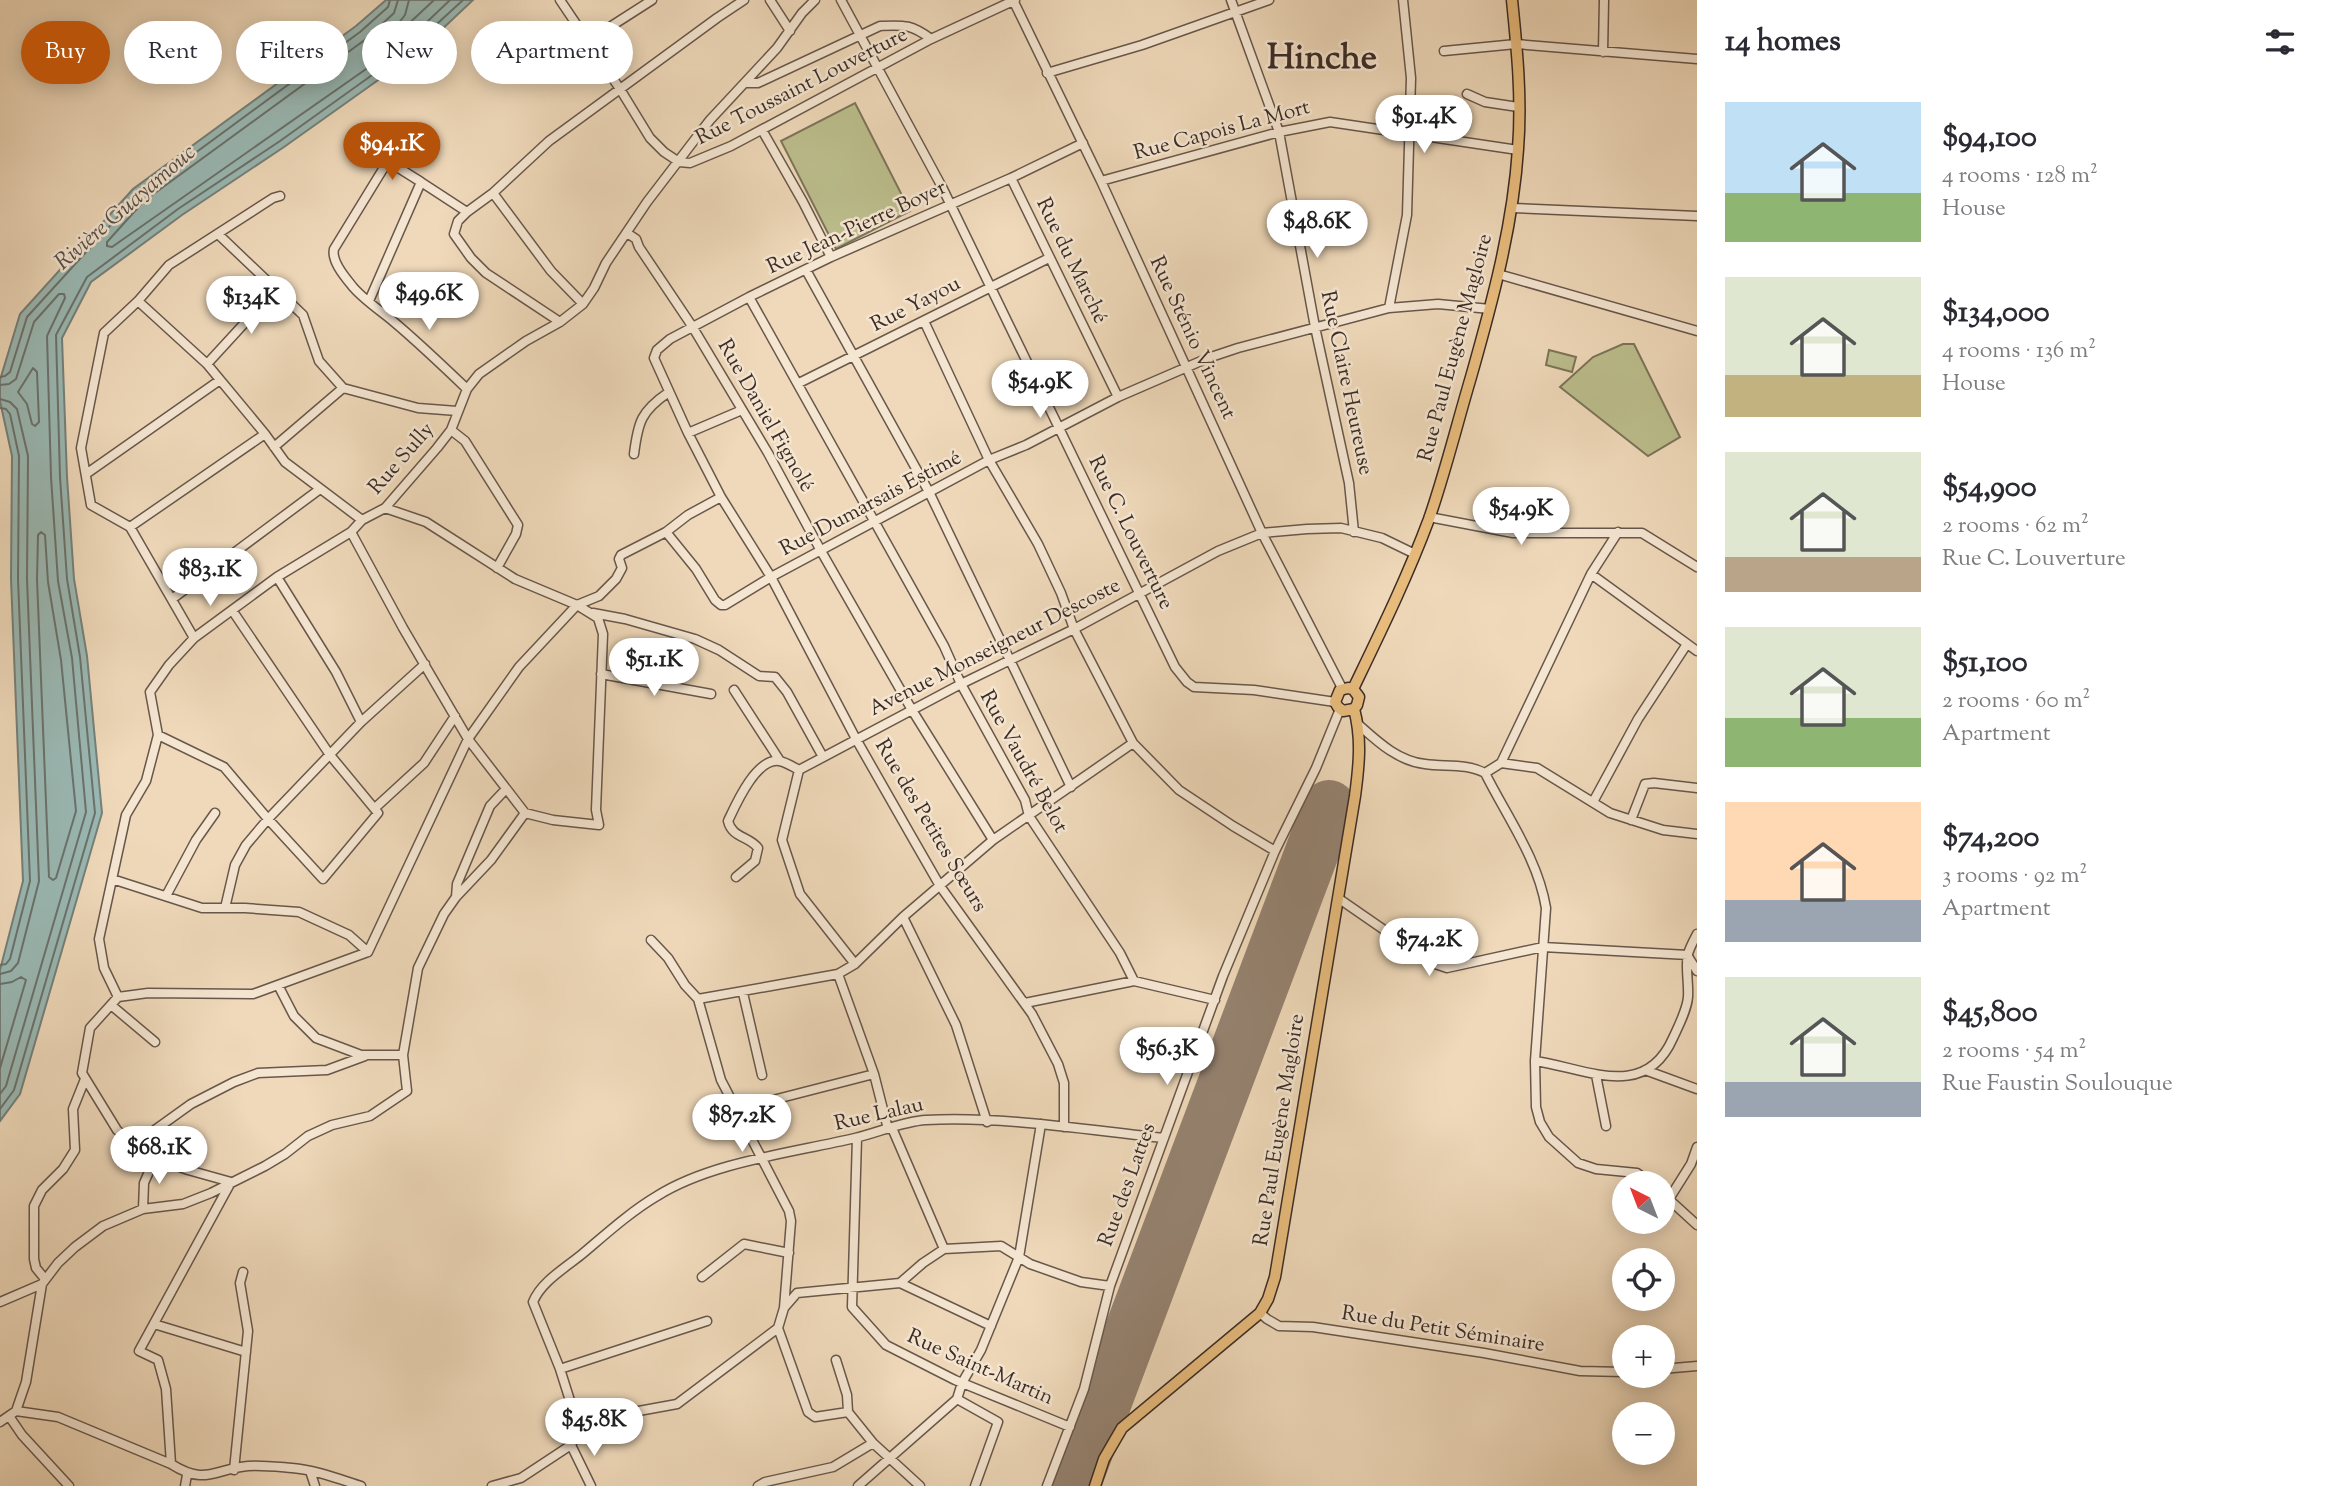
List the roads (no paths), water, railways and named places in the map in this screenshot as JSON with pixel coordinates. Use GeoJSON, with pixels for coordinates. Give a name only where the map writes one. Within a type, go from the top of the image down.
{"type":"FeatureCollection","features":[{"type":"Feature","properties":{"kind":"main road","name":"Rue Paul Eugène Magloire"},"geometry":{"type":"LineString","coordinates":[[1348,689],[1388,617],[1429,517],[1490,309],[1512,208],[1518,150],[1516,44],[1512,0]]}},
{"type":"Feature","properties":{"kind":"main road"},"geometry":{"type":"LineString","coordinates":[[1348,689],[1359,696],[1359,701],[1354,709],[1347,711],[1338,705],[1338,692],[1348,689]]}},
{"type":"Feature","properties":{"kind":"main road","name":"Rue Paul Eugène Magloire"},"geometry":{"type":"LineString","coordinates":[[1095,1486],[1104,1459],[1122,1428],[1260,1313],[1275,1277],[1355,796],[1360,751],[1359,725],[1354,709]]}},
{"type":"Feature","properties":{"kind":"street"},"geometry":{"type":"LineString","coordinates":[[560,0],[574,21]]}},
{"type":"Feature","properties":{"kind":"street"},"geometry":{"type":"LineString","coordinates":[[619,21],[652,0]]}},
{"type":"Feature","properties":{"kind":"street"},"geometry":{"type":"LineString","coordinates":[[559,322],[486,273],[471,258],[454,234],[458,221],[549,141],[744,0]]}},
{"type":"Feature","properties":{"kind":"street"},"geometry":{"type":"LineString","coordinates":[[770,0],[790,31]]}},
{"type":"Feature","properties":{"kind":"street","name":"Rue Sully"},"geometry":{"type":"LineString","coordinates":[[118,997],[104,968],[99,939],[125,815],[146,781],[158,735],[150,692],[169,664],[194,638],[277,577],[351,532],[362,520],[385,508],[451,430],[467,389],[479,374],[583,304],[606,262],[647,202],[710,120],[746,83],[815,0]]}},
{"type":"Feature","properties":{"kind":"street","name":"Rue C. Louverture"},"geometry":{"type":"LineString","coordinates":[[841,0],[951,204],[1175,667],[1194,687],[1254,690],[1338,705]]}},
{"type":"Feature","properties":{"kind":"street","name":"Rue Toussaint Louverture"},"geometry":{"type":"LineString","coordinates":[[679,162],[690,163],[707,158],[931,39],[1014,0]]}},
{"type":"Feature","properties":{"kind":"street","name":"Rue Sténio Vincent"},"geometry":{"type":"LineString","coordinates":[[1014,0],[1101,181],[1262,533],[1348,689]]}},
{"type":"Feature","properties":{"kind":"street","name":"Rue Claire Heureuse"},"geometry":{"type":"LineString","coordinates":[[1231,0],[1279,132],[1315,327],[1349,483],[1354,532]]}},
{"type":"Feature","properties":{"kind":"street"},"geometry":{"type":"LineString","coordinates":[[1047,73],[1142,45],[1269,0]]}},
{"type":"Feature","properties":{"kind":"street"},"geometry":{"type":"LineString","coordinates":[[1389,308],[1408,215],[1411,78],[1402,0]]}},
{"type":"Feature","properties":{"kind":"street"},"geometry":{"type":"LineString","coordinates":[[1603,52],[1604,0]]}},
{"type":"Feature","properties":{"kind":"street"},"geometry":{"type":"LineString","coordinates":[[746,83],[758,83],[880,26],[917,28],[931,39]]}},
{"type":"Feature","properties":{"kind":"street"},"geometry":{"type":"LineString","coordinates":[[1444,51],[1516,44],[1697,59]]}},
{"type":"Feature","properties":{"kind":"street"},"geometry":{"type":"LineString","coordinates":[[617,84],[650,138],[679,162]]}},
{"type":"Feature","properties":{"kind":"street"},"geometry":{"type":"LineString","coordinates":[[1467,94],[1485,102],[1518,107]]}},
{"type":"Feature","properties":{"kind":"street","name":"Rue Capois La Mort"},"geometry":{"type":"LineString","coordinates":[[1101,181],[1279,132],[1330,122],[1518,150]]}},
{"type":"Feature","properties":{"kind":"street"},"geometry":{"type":"LineString","coordinates":[[762,130],[831,257]]}},
{"type":"Feature","properties":{"kind":"street","name":"Rue Jean-Pierre Boyer"},"geometry":{"type":"LineString","coordinates":[[654,358],[661,346],[692,326],[831,257],[1011,178],[1083,143]]}},
{"type":"Feature","properties":{"kind":"street"},"geometry":{"type":"LineString","coordinates":[[467,212],[394,165],[388,165],[334,249],[334,258],[354,288],[421,344],[467,389]]}},
{"type":"Feature","properties":{"kind":"street","name":"Rue du Marché"},"geometry":{"type":"LineString","coordinates":[[1011,178],[1118,397]]}},
{"type":"Feature","properties":{"kind":"street"},"geometry":{"type":"LineString","coordinates":[[369,301],[421,182]]}},
{"type":"Feature","properties":{"kind":"street"},"geometry":{"type":"LineString","coordinates":[[493,192],[551,271],[583,304]]}},
{"type":"Feature","properties":{"kind":"street"},"geometry":{"type":"LineString","coordinates":[[194,638],[130,527],[91,505],[81,448],[103,333],[138,301],[169,265],[280,196]]}},
{"type":"Feature","properties":{"kind":"street"},"geometry":{"type":"LineString","coordinates":[[1512,208],[1697,216]]}},
{"type":"Feature","properties":{"kind":"street","name":"Rue Daniel Fignolé"},"geometry":{"type":"LineString","coordinates":[[627,233],[636,239],[692,326],[912,710],[993,840]]}},
{"type":"Feature","properties":{"kind":"street"},"geometry":{"type":"LineString","coordinates":[[219,235],[303,315],[319,361],[343,388],[418,408],[457,411]]}},
{"type":"Feature","properties":{"kind":"street","name":"Rue Yayou"},"geometry":{"type":"LineString","coordinates":[[799,383],[1049,258]]}},
{"type":"Feature","properties":{"kind":"street"},"geometry":{"type":"LineString","coordinates":[[806,270],[929,492],[1071,787]]}},
{"type":"Feature","properties":{"kind":"street"},"geometry":{"type":"LineString","coordinates":[[1498,274],[1697,331]]}},
{"type":"Feature","properties":{"kind":"street"},"geometry":{"type":"LineString","coordinates":[[207,364],[275,290]]}},
{"type":"Feature","properties":{"kind":"street","name":"Rue Vaudré Belot"},"geometry":{"type":"LineString","coordinates":[[749,298],[876,520],[1025,800],[1029,816],[1120,953],[1134,981]]}},
{"type":"Feature","properties":{"kind":"street"},"geometry":{"type":"LineString","coordinates":[[138,301],[207,364],[285,462],[362,520]]}},
{"type":"Feature","properties":{"kind":"street","name":"Rue Dumarsais Estimé"},"geometry":{"type":"LineString","coordinates":[[666,532],[696,569],[715,600],[725,605],[771,577],[989,460],[1026,445],[1118,397],[1186,368],[1238,348],[1389,308],[1438,304],[1490,309]]}},
{"type":"Feature","properties":{"kind":"street"},"geometry":{"type":"LineString","coordinates":[[925,321],[989,460],[1038,544],[1074,629],[1133,743],[1178,790],[1275,851]]}},
{"type":"Feature","properties":{"kind":"street","name":"Rue des Petites Sœurs"},"geometry":{"type":"LineString","coordinates":[[654,358],[721,497],[771,577],[856,738],[940,886],[1032,1014],[1058,1064],[1064,1083],[1064,1127]]}},
{"type":"Feature","properties":{"kind":"street"},"geometry":{"type":"LineString","coordinates":[[86,474],[220,380]]}},
{"type":"Feature","properties":{"kind":"street"},"geometry":{"type":"LineString","coordinates":[[274,447],[343,388]]}},
{"type":"Feature","properties":{"kind":"street"},"geometry":{"type":"LineString","coordinates":[[634,454],[638,427],[644,414],[654,402],[669,392]]}},
{"type":"Feature","properties":{"kind":"street"},"geometry":{"type":"LineString","coordinates":[[688,433],[742,410]]}},
{"type":"Feature","properties":{"kind":"street"},"geometry":{"type":"LineString","coordinates":[[451,430],[465,441],[518,525],[516,534],[497,568]]}},
{"type":"Feature","properties":{"kind":"street"},"geometry":{"type":"LineString","coordinates":[[130,527],[265,435]]}},
{"type":"Feature","properties":{"kind":"street"},"geometry":{"type":"LineString","coordinates":[[172,599],[320,489]]}},
{"type":"Feature","properties":{"kind":"street"},"geometry":{"type":"LineString","coordinates":[[230,1182],[155,1158],[141,1163],[135,1157],[127,1139],[117,1130],[82,1073],[90,1028],[118,997],[148,993],[253,994],[368,952],[468,739],[519,667],[578,605],[599,596],[616,579],[622,568],[620,559],[624,553],[666,532],[688,515],[721,497]]}},
{"type":"Feature","properties":{"kind":"street"},"geometry":{"type":"LineString","coordinates":[[351,532],[402,628],[468,739],[525,813],[553,820],[599,825],[596,810],[603,634],[598,618],[578,605],[516,579],[426,522],[385,508]]}},
{"type":"Feature","properties":{"kind":"street"},"geometry":{"type":"LineString","coordinates":[[1429,517],[1513,533],[1642,533],[1697,567]]}},
{"type":"Feature","properties":{"kind":"street","name":"Avenue Monseigneur Descoste"},"geometry":{"type":"LineString","coordinates":[[799,770],[856,738],[1141,594],[1218,551],[1262,533],[1341,528],[1382,538],[1415,554]]}},
{"type":"Feature","properties":{"kind":"street"},"geometry":{"type":"LineString","coordinates":[[1485,773],[1501,763],[1591,574],[1618,532]]}},
{"type":"Feature","properties":{"kind":"street"},"geometry":{"type":"LineString","coordinates":[[1591,574],[1697,651]]}},
{"type":"Feature","properties":{"kind":"street"},"geometry":{"type":"LineString","coordinates":[[277,577],[361,722]]}},
{"type":"Feature","properties":{"kind":"street"},"geometry":{"type":"LineString","coordinates":[[158,735],[224,767],[323,879],[378,813],[331,755],[232,610]]}},
{"type":"Feature","properties":{"kind":"street"},"geometry":{"type":"LineString","coordinates":[[593,613],[695,639],[719,650],[759,676],[775,677],[787,692],[823,757]]}},
{"type":"Feature","properties":{"kind":"street"},"geometry":{"type":"LineString","coordinates":[[1593,802],[1638,719],[1687,644]]}},
{"type":"Feature","properties":{"kind":"street"},"geometry":{"type":"LineString","coordinates":[[225,908],[235,865],[246,845],[361,722],[425,664]]}},
{"type":"Feature","properties":{"kind":"street"},"geometry":{"type":"LineString","coordinates":[[601,674],[711,694]]}},
{"type":"Feature","properties":{"kind":"street"},"geometry":{"type":"LineString","coordinates":[[734,690],[780,761]]}},
{"type":"Feature","properties":{"kind":"street","name":"Rue des Lattes"},"geometry":{"type":"LineString","coordinates":[[1047,1486],[1084,1389],[1110,1286],[1215,1000],[1275,851],[1316,768],[1338,705]]}},
{"type":"Feature","properties":{"kind":"street"},"geometry":{"type":"LineString","coordinates":[[375,808],[424,763],[455,716]]}},
{"type":"Feature","properties":{"kind":"street"},"geometry":{"type":"LineString","coordinates":[[1359,725],[1405,760],[1476,769],[1485,773],[1532,859],[1543,886],[1546,908],[1535,1061],[1536,1107],[1540,1122],[1549,1137],[1578,1163],[1596,1169],[1616,1171]]}},
{"type":"Feature","properties":{"kind":"street"},"geometry":{"type":"LineString","coordinates":[[698,999],[838,974],[855,964],[904,917],[993,840],[1133,743]]}},
{"type":"Feature","properties":{"kind":"street"},"geometry":{"type":"LineString","coordinates":[[736,877],[755,861],[758,848],[734,833],[728,821],[760,767],[769,762],[780,761],[799,770],[782,840],[800,894],[855,964]]}},
{"type":"Feature","properties":{"kind":"street"},"geometry":{"type":"LineString","coordinates":[[1501,763],[1536,768],[1610,813],[1662,830],[1697,834]]}},
{"type":"Feature","properties":{"kind":"street"},"geometry":{"type":"LineString","coordinates":[[1631,820],[1645,784],[1697,788]]}},
{"type":"Feature","properties":{"kind":"street"},"geometry":{"type":"LineString","coordinates":[[456,897],[457,884],[490,807],[506,789]]}},
{"type":"Feature","properties":{"kind":"street"},"geometry":{"type":"LineString","coordinates":[[166,896],[196,839],[215,813]]}},
{"type":"Feature","properties":{"kind":"street"},"geometry":{"type":"LineString","coordinates":[[0,1422],[12,1414],[26,1382],[44,1282],[58,1263],[103,1226],[143,1209],[183,1204],[211,1193],[265,1166],[308,1136],[332,1125],[370,1116],[407,1091],[403,1055],[418,968],[444,914],[456,897],[491,860],[525,813]]}},
{"type":"Feature","properties":{"kind":"street"},"geometry":{"type":"LineString","coordinates":[[112,879],[202,908],[299,912],[349,935],[368,952]]}},
{"type":"Feature","properties":{"kind":"street"},"geometry":{"type":"LineString","coordinates":[[1338,898],[1439,966],[1458,966],[1543,947],[1688,955]]}},
{"type":"Feature","properties":{"kind":"street"},"geometry":{"type":"LineString","coordinates":[[904,917],[956,1025],[987,1122]]}},
{"type":"Feature","properties":{"kind":"street"},"geometry":{"type":"LineString","coordinates":[[1535,1061],[1620,1078],[1645,1070],[1668,1051],[1688,999],[1688,955],[1697,934]]}},
{"type":"Feature","properties":{"kind":"street"},"geometry":{"type":"LineString","coordinates":[[651,940],[698,999],[721,1080],[789,1211],[792,1221],[789,1253],[778,1328],[808,1412],[815,1417],[849,1412]]}},
{"type":"Feature","properties":{"kind":"street"},"geometry":{"type":"LineString","coordinates":[[1688,955],[1697,970]]}},
{"type":"Feature","properties":{"kind":"street"},"geometry":{"type":"LineString","coordinates":[[838,974],[874,1074],[890,1128],[944,1249]]}},
{"type":"Feature","properties":{"kind":"street"},"geometry":{"type":"LineString","coordinates":[[1025,1003],[1134,981],[1215,1000]]}},
{"type":"Feature","properties":{"kind":"street"},"geometry":{"type":"LineString","coordinates":[[278,985],[294,1016],[316,1038],[365,1056]]}},
{"type":"Feature","properties":{"kind":"street"},"geometry":{"type":"LineString","coordinates":[[743,993],[762,1075]]}},
{"type":"Feature","properties":{"kind":"street"},"geometry":{"type":"LineString","coordinates":[[111,1005],[155,1042]]}},
{"type":"Feature","properties":{"kind":"street"},"geometry":{"type":"LineString","coordinates":[[152,1132],[191,1104],[258,1073],[327,1070],[365,1056],[403,1055]]}},
{"type":"Feature","properties":{"kind":"street"},"geometry":{"type":"LineString","coordinates":[[1645,1070],[1697,1089]]}},
{"type":"Feature","properties":{"kind":"street"},"geometry":{"type":"LineString","coordinates":[[769,1101],[874,1074]]}},
{"type":"Feature","properties":{"kind":"street"},"geometry":{"type":"LineString","coordinates":[[1596,1075],[1606,1126]]}},
{"type":"Feature","properties":{"kind":"street"},"geometry":{"type":"LineString","coordinates":[[44,1282],[34,1259],[34,1206],[42,1190],[63,1169],[75,1150],[74,1109],[85,1079]]}},
{"type":"Feature","properties":{"kind":"street","name":"Rue Lalau"},"geometry":{"type":"LineString","coordinates":[[579,1429],[560,1369],[533,1302],[537,1293],[616,1226],[658,1195],[704,1174],[761,1158],[858,1138],[924,1119],[1041,1124],[1164,1138]]}},
{"type":"Feature","properties":{"kind":"street"},"geometry":{"type":"LineString","coordinates":[[858,1486],[957,1399],[962,1383],[981,1350],[1019,1257],[1041,1124]]}},
{"type":"Feature","properties":{"kind":"street","name":"Rue Saint-Martin"},"geometry":{"type":"LineString","coordinates":[[858,1138],[852,1307],[886,1345],[962,1383],[1070,1427]]}},
{"type":"Feature","properties":{"kind":"street"},"geometry":{"type":"LineString","coordinates":[[1675,1184],[1691,1164],[1697,1147]]}},
{"type":"Feature","properties":{"kind":"street"},"geometry":{"type":"LineString","coordinates":[[143,1209],[144,1183],[155,1158]]}},
{"type":"Feature","properties":{"kind":"street"},"geometry":{"type":"LineString","coordinates":[[171,1464],[166,1388],[161,1370],[158,1360],[139,1351],[230,1182]]}},
{"type":"Feature","properties":{"kind":"street"},"geometry":{"type":"LineString","coordinates":[[1675,1204],[1697,1225]]}},
{"type":"Feature","properties":{"kind":"street"},"geometry":{"type":"LineString","coordinates":[[702,1277],[744,1244],[789,1253]]}},
{"type":"Feature","properties":{"kind":"street"},"geometry":{"type":"LineString","coordinates":[[900,1283],[944,1249],[1001,1246],[1030,1264],[1081,1282],[1110,1286]]}},
{"type":"Feature","properties":{"kind":"street"},"geometry":{"type":"LineString","coordinates":[[234,1470],[248,1331],[240,1283],[243,1272]]}},
{"type":"Feature","properties":{"kind":"street"},"geometry":{"type":"LineString","coordinates":[[0,1302],[44,1282]]}},
{"type":"Feature","properties":{"kind":"street"},"geometry":{"type":"LineString","coordinates":[[783,1308],[797,1293],[900,1283],[991,1326]]}},
{"type":"Feature","properties":{"kind":"street","name":"Rue du Petit Séminaire"},"geometry":{"type":"LineString","coordinates":[[1260,1313],[1279,1326],[1313,1327],[1580,1371],[1612,1372]]}},
{"type":"Feature","properties":{"kind":"street"},"geometry":{"type":"LineString","coordinates":[[560,1369],[707,1321]]}},
{"type":"Feature","properties":{"kind":"street"},"geometry":{"type":"LineString","coordinates":[[153,1324],[246,1352]]}},
{"type":"Feature","properties":{"kind":"street"},"geometry":{"type":"LineString","coordinates":[[513,1486],[571,1445],[579,1429],[595,1419],[677,1404],[778,1328]]}},
{"type":"Feature","properties":{"kind":"street"},"geometry":{"type":"LineString","coordinates":[[836,1360],[847,1395],[849,1412],[873,1443],[920,1486]]}},
{"type":"Feature","properties":{"kind":"street"},"geometry":{"type":"LineString","coordinates":[[1675,1368],[1697,1366]]}},
{"type":"Feature","properties":{"kind":"street"},"geometry":{"type":"LineString","coordinates":[[957,1399],[998,1422],[975,1486]]}},
{"type":"Feature","properties":{"kind":"street"},"geometry":{"type":"LineString","coordinates":[[12,1414],[58,1417],[171,1464],[187,1475],[210,1477],[247,1466],[294,1468],[361,1486]]}},
{"type":"Feature","properties":{"kind":"street"},"geometry":{"type":"LineString","coordinates":[[12,1414],[22,1435],[69,1486]]}},
{"type":"Feature","properties":{"kind":"street"},"geometry":{"type":"LineString","coordinates":[[758,1486],[833,1466],[873,1443]]}},
{"type":"Feature","properties":{"kind":"street"},"geometry":{"type":"LineString","coordinates":[[571,1445],[591,1486]]}},
{"type":"Feature","properties":{"kind":"street"},"geometry":{"type":"LineString","coordinates":[[310,1471],[315,1486]]}},
{"type":"Feature","properties":{"kind":"street"},"geometry":{"type":"LineString","coordinates":[[185,1486],[187,1475]]}},
{"type":"Feature","properties":{"kind":"street"},"geometry":{"type":"LineString","coordinates":[[492,1486],[521,1478]]}},
{"type":"Feature","properties":{"kind":"water","name":"Rivière Guayamouc"},"geometry":{"type":"Polygon","coordinates":[[[386,0],[473,0],[451,21],[362,21],[362,84],[373,84],[182,215],[91,282],[62,338],[74,579],[87,656],[102,813],[20,1094],[0,1121],[0,970],[23,881],[11,579],[12,456],[0,401],[0,380],[20,314],[133,189],[277,84],[348,84],[348,32],[386,0]]]}},
{"type":"Feature","properties":{"kind":"district","name":"Hinche"},"geometry":{"type":"Point","coordinates":[1322,59]}}]}
